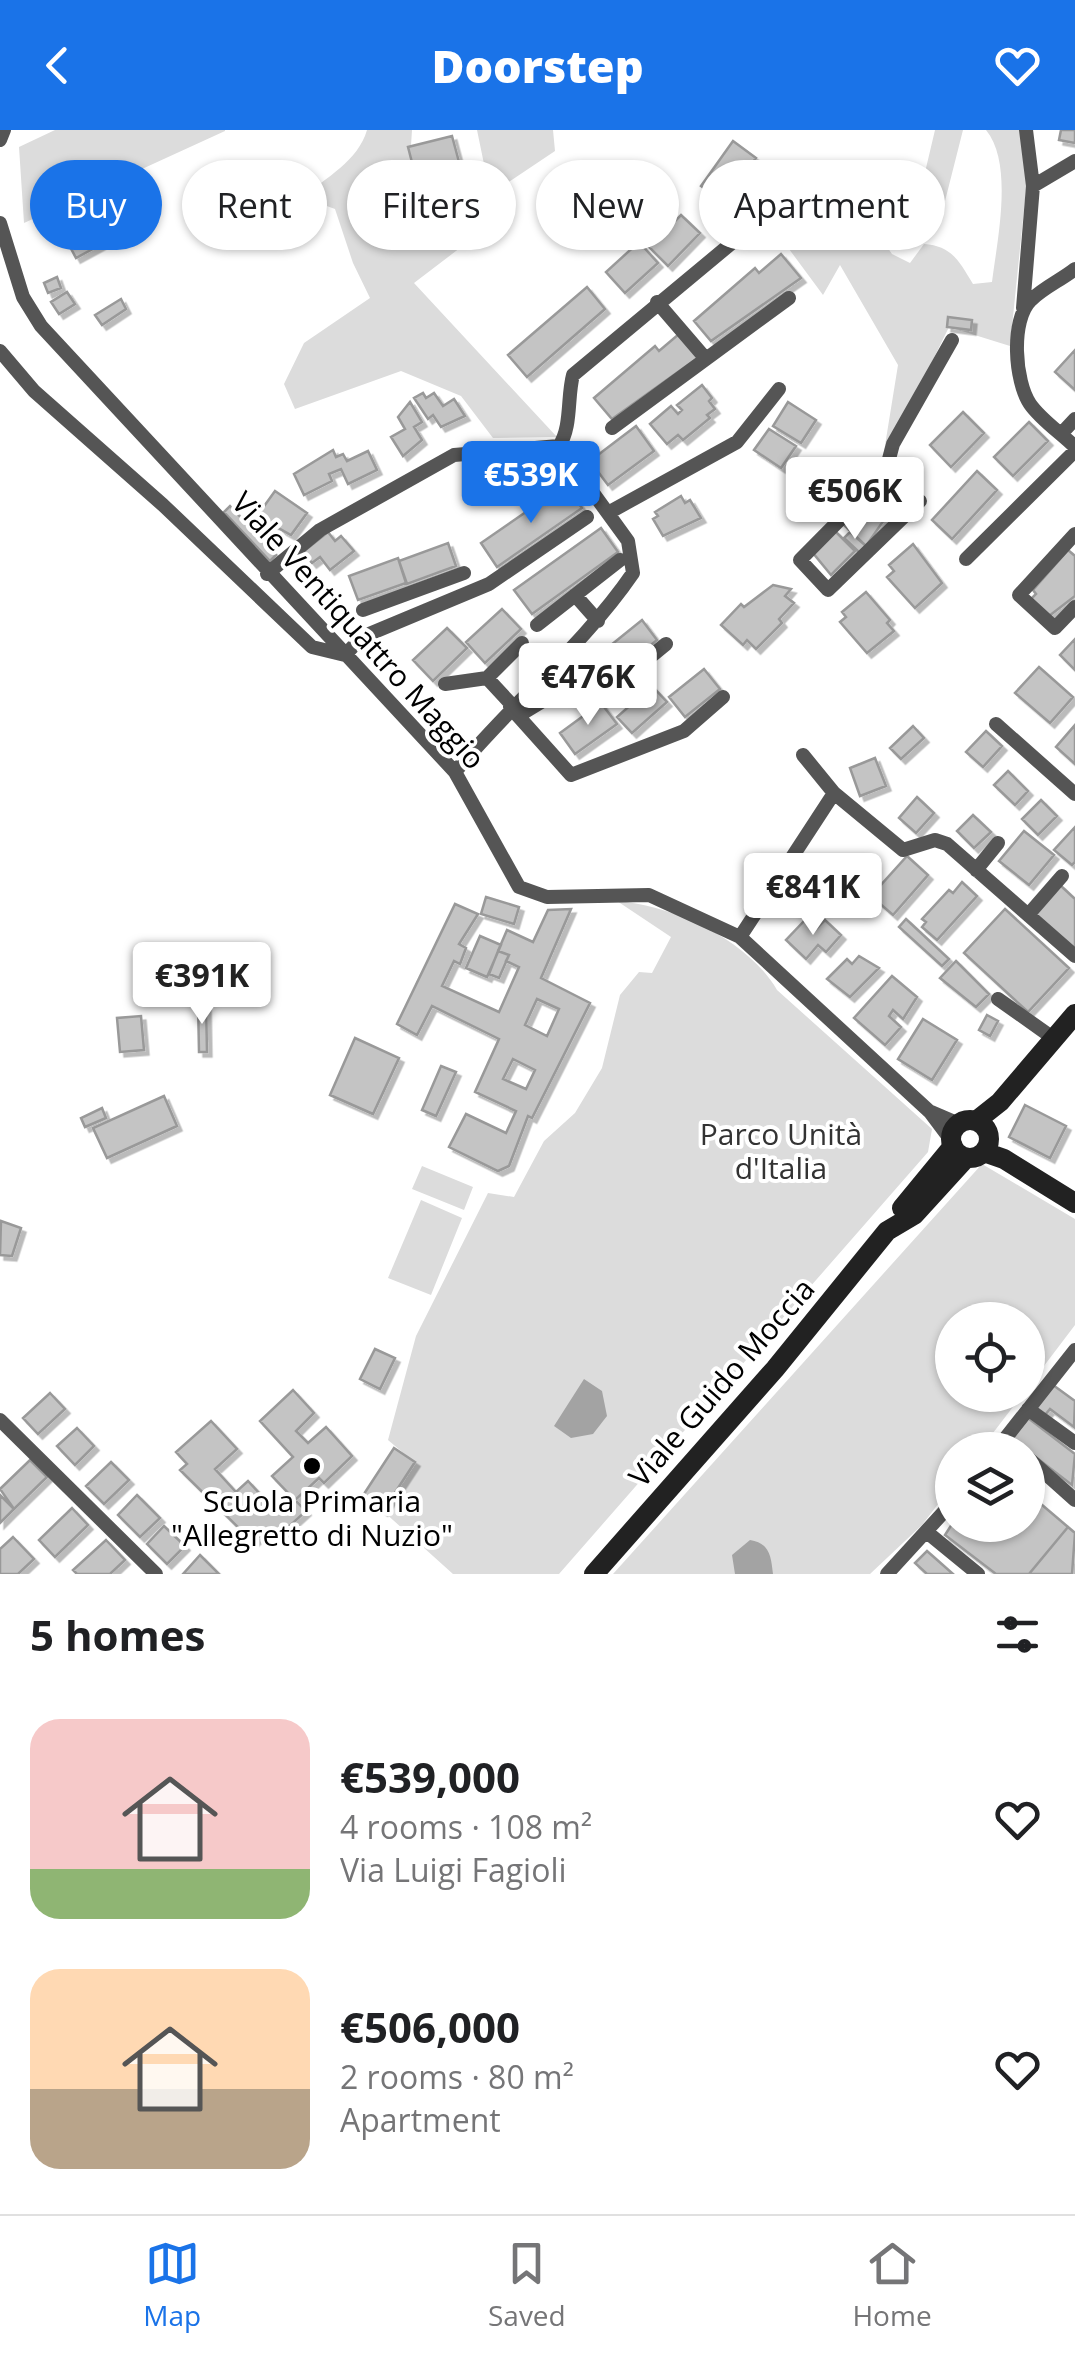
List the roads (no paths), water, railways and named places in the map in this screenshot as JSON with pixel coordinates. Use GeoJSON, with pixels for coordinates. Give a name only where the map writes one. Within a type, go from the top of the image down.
{"type":"FeatureCollection","features":[{"type":"Feature","properties":{"kind":"main road","name":"Viale Guido Moccia"},"geometry":{"type":"LineString","coordinates":[[594,1574],[775,1369],[1075,1014]]}},
{"type":"Feature","properties":{"kind":"main road","name":"Viale Ventiquattro Maggio"},"geometry":{"type":"LineString","coordinates":[[970,1139],[1075,1203]]}},
{"type":"Feature","properties":{"kind":"street"},"geometry":{"type":"LineString","coordinates":[[0,140],[4,130]]}},
{"type":"Feature","properties":{"kind":"street"},"geometry":{"type":"LineString","coordinates":[[966,559],[1075,449],[1030,404],[1020,383],[1033,186],[1026,130]]}},
{"type":"Feature","properties":{"kind":"street"},"geometry":{"type":"LineString","coordinates":[[1033,186],[1075,161]]}},
{"type":"Feature","properties":{"kind":"street","name":"Viale Ventiquattro Maggio"},"geometry":{"type":"LineString","coordinates":[[0,223],[23,296],[40,326],[455,772],[519,887],[532,895],[649,895],[740,936],[930,1112],[970,1139]]}},
{"type":"Feature","properties":{"kind":"street"},"geometry":{"type":"LineString","coordinates":[[559,446],[566,436],[567,398],[573,375],[722,250]]}},
{"type":"Feature","properties":{"kind":"street"},"geometry":{"type":"LineString","coordinates":[[1023,310],[1075,269]]}},
{"type":"Feature","properties":{"kind":"street"},"geometry":{"type":"LineString","coordinates":[[612,428],[789,298]]}},
{"type":"Feature","properties":{"kind":"street"},"geometry":{"type":"LineString","coordinates":[[657,302],[706,359]]}},
{"type":"Feature","properties":{"kind":"street"},"geometry":{"type":"LineString","coordinates":[[920,501],[828,590],[800,560],[885,474],[893,444],[952,340]]}},
{"type":"Feature","properties":{"kind":"street"},"geometry":{"type":"LineString","coordinates":[[0,351],[34,391],[163,505],[312,648],[345,655],[362,637],[490,584],[587,517]]}},
{"type":"Feature","properties":{"kind":"street"},"geometry":{"type":"LineString","coordinates":[[608,513],[737,442],[779,390]]}},
{"type":"Feature","properties":{"kind":"street"},"geometry":{"type":"LineString","coordinates":[[1061,434],[1075,419]]}},
{"type":"Feature","properties":{"kind":"street"},"geometry":{"type":"LineString","coordinates":[[268,574],[320,530],[454,454],[559,446]]}},
{"type":"Feature","properties":{"kind":"street"},"geometry":{"type":"LineString","coordinates":[[455,772],[598,621],[633,572],[628,540],[559,446]]}},
{"type":"Feature","properties":{"kind":"street"},"geometry":{"type":"LineString","coordinates":[[1074,536],[1019,595],[1055,628],[1075,607]]}},
{"type":"Feature","properties":{"kind":"street"},"geometry":{"type":"LineString","coordinates":[[537,625],[620,560]]}},
{"type":"Feature","properties":{"kind":"street"},"geometry":{"type":"LineString","coordinates":[[363,610],[464,573]]}},
{"type":"Feature","properties":{"kind":"street"},"geometry":{"type":"LineString","coordinates":[[435,584],[442,604]]}},
{"type":"Feature","properties":{"kind":"street"},"geometry":{"type":"LineString","coordinates":[[576,594],[598,621]]}},
{"type":"Feature","properties":{"kind":"street"},"geometry":{"type":"LineString","coordinates":[[445,684],[487,678],[522,642]]}},
{"type":"Feature","properties":{"kind":"street"},"geometry":{"type":"LineString","coordinates":[[513,710],[622,680],[666,644]]}},
{"type":"Feature","properties":{"kind":"street"},"geometry":{"type":"LineString","coordinates":[[487,678],[571,775],[684,731],[724,697]]}},
{"type":"Feature","properties":{"kind":"street"},"geometry":{"type":"LineString","coordinates":[[996,724],[1075,794]]}},
{"type":"Feature","properties":{"kind":"street"},"geometry":{"type":"LineString","coordinates":[[803,755],[834,793],[903,850],[936,840],[1075,956]]}},
{"type":"Feature","properties":{"kind":"street"},"geometry":{"type":"LineString","coordinates":[[740,936],[834,793]]}},
{"type":"Feature","properties":{"kind":"street"},"geometry":{"type":"LineString","coordinates":[[976,870],[998,844]]}},
{"type":"Feature","properties":{"kind":"street"},"geometry":{"type":"LineString","coordinates":[[1028,915],[1062,876]]}},
{"type":"Feature","properties":{"kind":"street"},"geometry":{"type":"LineString","coordinates":[[998,999],[1053,1038]]}},
{"type":"Feature","properties":{"kind":"street"},"geometry":{"type":"LineString","coordinates":[[1045,1388],[1075,1350]]}},
{"type":"Feature","properties":{"kind":"street"},"geometry":{"type":"LineString","coordinates":[[1010,1432],[1026,1412]]}},
{"type":"Feature","properties":{"kind":"street"},"geometry":{"type":"LineString","coordinates":[[1032,1412],[1075,1442]]}},
{"type":"Feature","properties":{"kind":"street"},"geometry":{"type":"LineString","coordinates":[[0,1420],[156,1574]]}},
{"type":"Feature","properties":{"kind":"street"},"geometry":{"type":"LineString","coordinates":[[1045,1473],[1075,1500]]}},
{"type":"Feature","properties":{"kind":"street"},"geometry":{"type":"LineString","coordinates":[[887,1574],[935,1524]]}},
{"type":"Feature","properties":{"kind":"street"},"geometry":{"type":"LineString","coordinates":[[928,1532],[978,1574]]}},
{"type":"Feature","properties":{"kind":"place","name":"Scuola Primaria \"Allegretto di Nuzio\""},"geometry":{"type":"Point","coordinates":[312,1466]}},
{"type":"Feature","properties":{"kind":"park label","name":"Parco Unità d'Italia"},"geometry":{"type":"Point","coordinates":[781,1150]}}]}
